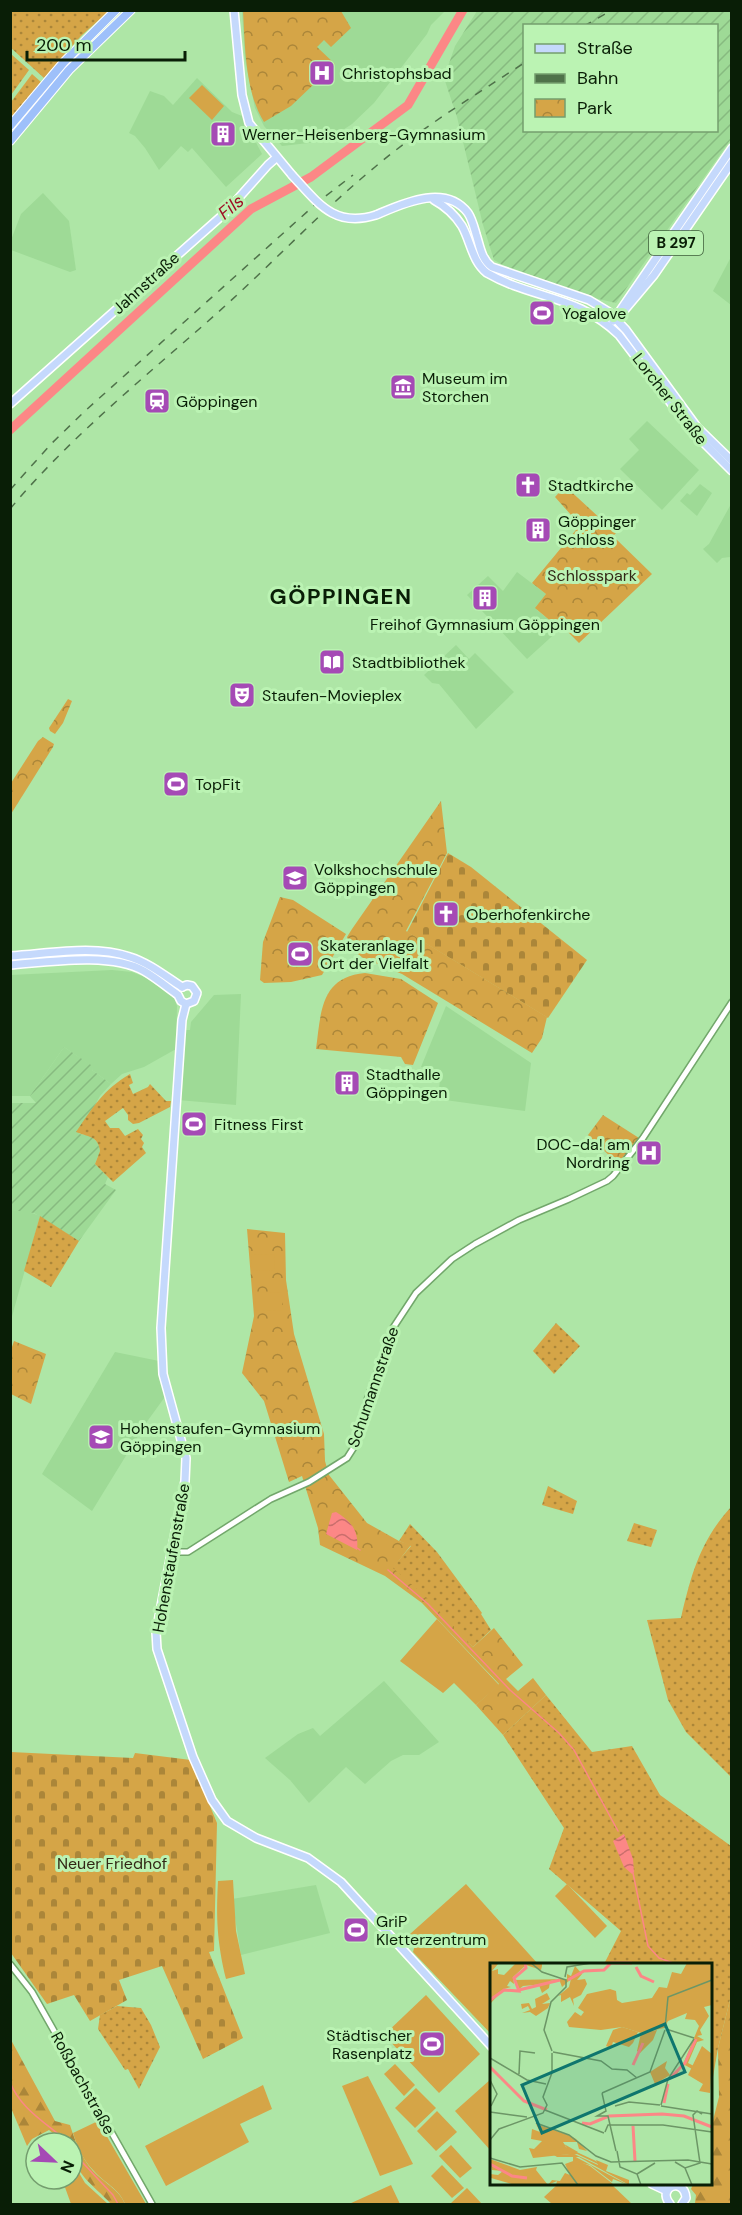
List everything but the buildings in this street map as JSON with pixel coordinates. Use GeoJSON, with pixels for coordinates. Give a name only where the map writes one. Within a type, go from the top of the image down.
{"type":"FeatureCollection","features":[{"type":"Feature","properties":{"kind":"highway"},"geometry":{"type":"LineString","coordinates":[[10,126],[64,62],[116,10]]}},
{"type":"Feature","properties":{"kind":"highway"},"geometry":{"type":"LineString","coordinates":[[10,141],[69,70],[131,10]]}},
{"type":"Feature","properties":{"kind":"main road"},"geometry":{"type":"LineString","coordinates":[[234,10],[244,109],[249,123],[276,158],[322,207],[333,214],[355,219],[376,215],[410,201],[432,198],[448,200],[468,213],[484,260],[497,269],[494,276],[481,268],[477,262],[463,227],[447,208],[432,198]]}},
{"type":"Feature","properties":{"kind":"main road","name":"B 297"},"geometry":{"type":"LineString","coordinates":[[609,325],[732,148]]}},
{"type":"Feature","properties":{"kind":"main road","name":"Jahnstraße"},"geometry":{"type":"LineString","coordinates":[[10,404],[226,212],[276,158]]}},
{"type":"Feature","properties":{"kind":"main road","name":"B 297"},"geometry":{"type":"LineString","coordinates":[[615,318],[624,313],[654,275],[732,162]]}},
{"type":"Feature","properties":{"kind":"main road","name":"Lorcher Straße"},"geometry":{"type":"LineString","coordinates":[[497,269],[589,300],[615,318],[697,427],[732,461]]}},
{"type":"Feature","properties":{"kind":"main road","name":"Lorcher Straße"},"geometry":{"type":"LineString","coordinates":[[494,276],[582,308],[609,325],[692,430],[732,471]]}},
{"type":"Feature","properties":{"kind":"main road"},"geometry":{"type":"LineString","coordinates":[[10,956],[109,952],[132,957],[148,964],[182,987]]}},
{"type":"Feature","properties":{"kind":"main road"},"geometry":{"type":"LineString","coordinates":[[10,965],[109,961],[144,971],[178,995],[186,1004],[194,1001],[197,993],[192,986],[187,985],[182,987],[178,995]]}},
{"type":"Feature","properties":{"kind":"main road","name":"Hohenstaufenstraße"},"geometry":{"type":"LineString","coordinates":[[186,1004],[182,1020],[161,1328],[163,1374],[186,1458],[185,1480],[156,1632],[157,1649],[193,1757],[212,1800],[227,1821],[244,1832],[308,1858],[341,1882],[490,2045]]}},
{"type":"Feature","properties":{"kind":"main road"},"geometry":{"type":"LineString","coordinates":[[654,2185],[667,2191]]}},
{"type":"Feature","properties":{"kind":"main road"},"geometry":{"type":"LineString","coordinates":[[669,2205],[666,2199],[667,2191],[673,2186],[681,2187],[686,2195],[686,2204]]}},
{"type":"Feature","properties":{"kind":"street","name":"Schumannstraße"},"geometry":{"type":"LineString","coordinates":[[172,1552],[188,1552],[271,1499],[309,1482],[347,1458],[356,1444],[367,1400],[393,1328],[404,1308],[423,1285],[452,1259],[484,1239],[519,1220],[607,1181],[620,1169],[643,1138],[732,1002]]}},
{"type":"Feature","properties":{"kind":"street","name":"Roßbachstraße"},"geometry":{"type":"LineString","coordinates":[[10,1964],[32,1992],[152,2205]]}},
{"type":"Feature","properties":{"kind":"shaded area","name":"Christophsbad"},"geometry":{"type":"Polygon","coordinates":[[[242,11],[445,11],[431,25],[427,34],[374,103],[352,124],[326,141],[282,146],[264,126],[255,108],[245,59],[242,11]]]}},
{"type":"Feature","properties":{"kind":"shaded area"},"geometry":{"type":"Polygon","coordinates":[[[477,11],[731,11],[731,139],[616,303],[594,298],[494,260],[483,225],[457,117],[444,78],[455,46],[477,11]]]}},
{"type":"Feature","properties":{"kind":"shaded area"},"geometry":{"type":"Polygon","coordinates":[[[197,78],[232,112],[242,116],[262,154],[226,187],[192,148],[188,152],[181,146],[159,170],[145,148],[135,136],[129,133],[150,91],[164,96],[173,105],[197,78]]]}},
{"type":"Feature","properties":{"kind":"shaded area"},"geometry":{"type":"Polygon","coordinates":[[[43,193],[69,221],[76,270],[70,272],[11,250],[11,240],[21,214],[43,193]]]}},
{"type":"Feature","properties":{"kind":"shaded area"},"geometry":{"type":"Polygon","coordinates":[[[731,257],[731,305],[713,291],[731,257]]]}},
{"type":"Feature","properties":{"kind":"shaded area"},"geometry":{"type":"Polygon","coordinates":[[[647,421],[699,470],[662,510],[620,469],[639,450],[629,439],[647,421]]]}},
{"type":"Feature","properties":{"kind":"shaded area"},"geometry":{"type":"Polygon","coordinates":[[[700,484],[712,493],[697,516],[680,501],[687,493],[690,495],[700,484]]]}},
{"type":"Feature","properties":{"kind":"shaded area"},"geometry":{"type":"Polygon","coordinates":[[[731,504],[731,553],[730,557],[722,558],[717,563],[703,549],[709,544],[731,504]]]}},
{"type":"Feature","properties":{"kind":"shaded area"},"geometry":{"type":"Polygon","coordinates":[[[517,572],[546,594],[537,610],[560,629],[527,659],[467,595],[488,576],[503,591],[517,572]]]}},
{"type":"Feature","properties":{"kind":"shaded area"},"geometry":{"type":"Polygon","coordinates":[[[456,645],[469,659],[475,653],[514,692],[476,729],[439,684],[432,683],[424,675],[456,645]]]}},
{"type":"Feature","properties":{"kind":"shaded area"},"geometry":{"type":"Polygon","coordinates":[[[112,970],[132,972],[147,978],[174,998],[177,1006],[176,1049],[144,1067],[122,1074],[111,1084],[92,1070],[93,1067],[64,1047],[30,1096],[11,1096],[11,975],[112,970]]]}},
{"type":"Feature","properties":{"kind":"shaded area"},"geometry":{"type":"Polygon","coordinates":[[[241,994],[236,1105],[178,1100],[185,1030],[190,1030],[191,1022],[214,995],[241,994]]]}},
{"type":"Feature","properties":{"kind":"shaded area"},"geometry":{"type":"Polygon","coordinates":[[[446,1006],[531,1063],[525,1111],[438,1099],[441,1070],[421,1067],[446,1006]]]}},
{"type":"Feature","properties":{"kind":"shaded area"},"geometry":{"type":"Polygon","coordinates":[[[64,1047],[94,1067],[92,1070],[111,1084],[100,1096],[79,1134],[91,1136],[98,1143],[100,1151],[95,1164],[108,1177],[105,1184],[116,1190],[79,1241],[34,1213],[11,1210],[10,1103],[36,1103],[30,1096],[64,1047]]]}},
{"type":"Feature","properties":{"kind":"shaded area"},"geometry":{"type":"Polygon","coordinates":[[[11,1210],[27,1211],[40,1216],[11,1320],[11,1210]]]}},
{"type":"Feature","properties":{"kind":"shaded area","name":"Hohenstaufen-Gymnasium Göppingen"},"geometry":{"type":"Polygon","coordinates":[[[115,1352],[159,1361],[167,1394],[146,1423],[92,1511],[42,1474],[115,1352]]]}},
{"type":"Feature","properties":{"kind":"shaded area"},"geometry":{"type":"Polygon","coordinates":[[[384,1681],[439,1742],[419,1755],[403,1755],[391,1761],[365,1784],[346,1767],[309,1803],[290,1780],[265,1758],[298,1734],[313,1728],[320,1736],[384,1681]]]}},
{"type":"Feature","properties":{"kind":"shaded area"},"geometry":{"type":"Polygon","coordinates":[[[316,1885],[330,1933],[241,1955],[232,1899],[316,1885]]]}},
{"type":"Feature","properties":{"kind":"green space"},"geometry":{"type":"Polygon","coordinates":[[[11,10],[109,11],[81,36],[44,78],[11,48],[11,10]]]}},
{"type":"Feature","properties":{"kind":"green space"},"geometry":{"type":"Polygon","coordinates":[[[243,11],[341,11],[351,28],[331,47],[324,40],[317,47],[335,64],[291,106],[264,122],[253,97],[250,83],[243,11]]]}},
{"type":"Feature","properties":{"kind":"green space"},"geometry":{"type":"Polygon","coordinates":[[[11,54],[29,70],[11,95],[11,54]]]}},
{"type":"Feature","properties":{"kind":"green space"},"geometry":{"type":"Polygon","coordinates":[[[32,74],[41,82],[11,118],[11,102],[32,74]]]}},
{"type":"Feature","properties":{"kind":"green space"},"geometry":{"type":"Polygon","coordinates":[[[202,85],[224,106],[212,120],[189,98],[202,85]]]}},
{"type":"Feature","properties":{"kind":"green space","name":"Schlosspark"},"geometry":{"type":"Polygon","coordinates":[[[565,486],[616,533],[613,536],[652,574],[579,643],[563,627],[560,629],[535,608],[546,594],[532,583],[580,525],[555,497],[565,486]]]}},
{"type":"Feature","properties":{"kind":"green space"},"geometry":{"type":"Polygon","coordinates":[[[68,699],[72,701],[63,723],[55,734],[49,728],[68,699]]]}},
{"type":"Feature","properties":{"kind":"green space"},"geometry":{"type":"Polygon","coordinates":[[[43,737],[54,744],[53,747],[11,814],[11,783],[38,741],[43,737]]]}},
{"type":"Feature","properties":{"kind":"green space"},"geometry":{"type":"Polygon","coordinates":[[[441,801],[447,853],[406,931],[547,1017],[542,1038],[532,1053],[402,974],[363,958],[349,947],[347,937],[352,929],[441,801]]]}},
{"type":"Feature","properties":{"kind":"green space"},"geometry":{"type":"Polygon","coordinates":[[[448,853],[471,867],[587,960],[548,1018],[407,932],[448,853]]]}},
{"type":"Feature","properties":{"kind":"green space"},"geometry":{"type":"Polygon","coordinates":[[[280,897],[293,900],[346,934],[322,975],[291,982],[264,983],[260,980],[263,942],[280,897]]]}},
{"type":"Feature","properties":{"kind":"green space","name":"Skateranlage | Ort der Vielfalt"},"geometry":{"type":"Polygon","coordinates":[[[293,938],[307,944],[313,958],[299,968],[293,967],[289,960],[289,949],[293,938]]]}},
{"type":"Feature","properties":{"kind":"green space"},"geometry":{"type":"Polygon","coordinates":[[[365,973],[401,979],[438,1003],[413,1065],[405,1064],[401,1057],[316,1049],[322,1010],[331,989],[339,981],[365,973]]]}},
{"type":"Feature","properties":{"kind":"green space"},"geometry":{"type":"Polygon","coordinates":[[[130,1074],[133,1083],[129,1085],[133,1094],[150,1084],[166,1101],[171,1101],[170,1107],[139,1123],[133,1124],[128,1120],[128,1115],[123,1108],[105,1121],[110,1128],[119,1128],[125,1136],[138,1129],[143,1135],[142,1147],[146,1153],[113,1182],[95,1164],[100,1151],[97,1142],[91,1137],[76,1132],[106,1093],[130,1074]]]}},
{"type":"Feature","properties":{"kind":"green space"},"geometry":{"type":"Polygon","coordinates":[[[603,1115],[639,1138],[620,1166],[588,1135],[603,1115]]]}},
{"type":"Feature","properties":{"kind":"green space"},"geometry":{"type":"Polygon","coordinates":[[[40,1216],[79,1241],[51,1287],[24,1271],[40,1216]]]}},
{"type":"Feature","properties":{"kind":"green space"},"geometry":{"type":"Polygon","coordinates":[[[247,1229],[285,1233],[286,1280],[294,1334],[324,1434],[325,1461],[329,1475],[367,1523],[411,1545],[393,1568],[427,1598],[473,1647],[494,1628],[523,1665],[506,1679],[518,1691],[533,1678],[546,1695],[503,1735],[476,1705],[499,1684],[422,1603],[385,1576],[320,1545],[318,1528],[302,1476],[289,1482],[264,1401],[242,1373],[254,1316],[247,1229]]]}},
{"type":"Feature","properties":{"kind":"green space"},"geometry":{"type":"Polygon","coordinates":[[[274,1254],[275,1270],[252,1271],[251,1255],[274,1254]]]}},
{"type":"Feature","properties":{"kind":"green space"},"geometry":{"type":"Polygon","coordinates":[[[282,1292],[282,1310],[256,1311],[255,1293],[282,1292]]]}},
{"type":"Feature","properties":{"kind":"green space"},"geometry":{"type":"Polygon","coordinates":[[[556,1323],[580,1346],[554,1374],[533,1351],[556,1323]]]}},
{"type":"Feature","properties":{"kind":"green space"},"geometry":{"type":"Polygon","coordinates":[[[14,1341],[46,1354],[31,1404],[11,1394],[11,1350],[14,1341]]]}},
{"type":"Feature","properties":{"kind":"green space"},"geometry":{"type":"Polygon","coordinates":[[[548,1486],[577,1501],[573,1514],[542,1505],[548,1486]]]}},
{"type":"Feature","properties":{"kind":"green space"},"geometry":{"type":"Polygon","coordinates":[[[731,1507],[731,1777],[686,1732],[668,1700],[647,1620],[681,1618],[698,1559],[720,1520],[731,1507]]]}},
{"type":"Feature","properties":{"kind":"green space"},"geometry":{"type":"Polygon","coordinates":[[[634,1523],[657,1530],[651,1547],[627,1541],[634,1523]]]}},
{"type":"Feature","properties":{"kind":"green space"},"geometry":{"type":"Polygon","coordinates":[[[410,1524],[437,1552],[482,1613],[491,1630],[473,1647],[392,1568],[411,1546],[399,1541],[410,1524]]]}},
{"type":"Feature","properties":{"kind":"green space"},"geometry":{"type":"Polygon","coordinates":[[[437,1619],[499,1685],[476,1705],[454,1683],[443,1693],[400,1661],[437,1619]]]}},
{"type":"Feature","properties":{"kind":"green space"},"geometry":{"type":"Polygon","coordinates":[[[546,1695],[592,1752],[632,1746],[660,1795],[731,1846],[731,1996],[713,2077],[712,1963],[605,1963],[621,1931],[549,1869],[564,1828],[503,1735],[546,1695]]]}},
{"type":"Feature","properties":{"kind":"green space","name":"Neuer Friedhof"},"geometry":{"type":"Polygon","coordinates":[[[11,1752],[133,1758],[135,1753],[191,1760],[217,1823],[214,1951],[209,1952],[243,2038],[203,2059],[162,1966],[119,1980],[127,2000],[90,2021],[74,1995],[47,2004],[11,1953],[11,1752]]]}},
{"type":"Feature","properties":{"kind":"green space"},"geometry":{"type":"Polygon","coordinates":[[[233,1880],[236,1931],[245,1974],[226,1979],[218,1930],[218,1881],[233,1880]]]}},
{"type":"Feature","properties":{"kind":"green space"},"geometry":{"type":"Polygon","coordinates":[[[466,1884],[537,1963],[490,1963],[490,2033],[413,1952],[416,1941],[410,1934],[466,1884]]]}},
{"type":"Feature","properties":{"kind":"green space"},"geometry":{"type":"Polygon","coordinates":[[[567,1884],[607,1926],[595,1938],[555,1896],[567,1884]]]}},
{"type":"Feature","properties":{"kind":"green space","name":"Städtischer Rasenplatz"},"geometry":{"type":"Polygon","coordinates":[[[426,1995],[480,2054],[439,2093],[384,2035],[426,1995]]]}},
{"type":"Feature","properties":{"kind":"green space"},"geometry":{"type":"Polygon","coordinates":[[[731,1996],[731,2204],[699,2204],[695,2203],[696,2195],[691,2189],[693,2185],[712,2185],[712,2124],[719,2097],[718,2048],[731,1996]]]}},
{"type":"Feature","properties":{"kind":"green space"},"geometry":{"type":"Polygon","coordinates":[[[117,2006],[141,2008],[160,2047],[139,2089],[128,2069],[125,2070],[98,2029],[100,2015],[117,2006]]]}},
{"type":"Feature","properties":{"kind":"green space"},"geometry":{"type":"Polygon","coordinates":[[[10,2038],[55,2121],[70,2125],[72,2131],[24,2131],[24,2139],[11,2108],[10,2038]]]}},
{"type":"Feature","properties":{"kind":"green space"},"geometry":{"type":"Polygon","coordinates":[[[395,2064],[415,2085],[404,2096],[384,2074],[395,2064]]]}},
{"type":"Feature","properties":{"kind":"green space"},"geometry":{"type":"Polygon","coordinates":[[[368,2076],[413,2164],[380,2176],[342,2086],[368,2076]]]}},
{"type":"Feature","properties":{"kind":"green space"},"geometry":{"type":"Polygon","coordinates":[[[490,2080],[490,2150],[455,2111],[490,2080]]]}},
{"type":"Feature","properties":{"kind":"green space"},"geometry":{"type":"Polygon","coordinates":[[[263,2085],[272,2109],[240,2124],[249,2142],[166,2186],[145,2146],[263,2085]]]}},
{"type":"Feature","properties":{"kind":"green space"},"geometry":{"type":"Polygon","coordinates":[[[416,2088],[436,2108],[415,2128],[395,2108],[416,2088]]]}},
{"type":"Feature","properties":{"kind":"green space"},"geometry":{"type":"Polygon","coordinates":[[[437,2111],[457,2132],[436,2151],[417,2131],[437,2111]]]}},
{"type":"Feature","properties":{"kind":"green space"},"geometry":{"type":"Polygon","coordinates":[[[98,2121],[146,2204],[125,2204],[119,2194],[97,2175],[84,2158],[84,2131],[77,2131],[98,2121]]]}},
{"type":"Feature","properties":{"kind":"green space"},"geometry":{"type":"Polygon","coordinates":[[[451,2145],[472,2168],[460,2178],[439,2156],[451,2145]]]}},
{"type":"Feature","properties":{"kind":"green space"},"geometry":{"type":"Polygon","coordinates":[[[84,2158],[97,2175],[119,2194],[125,2204],[111,2204],[85,2178],[84,2158]]]}},
{"type":"Feature","properties":{"kind":"green space"},"geometry":{"type":"Polygon","coordinates":[[[442,2165],[464,2188],[452,2198],[431,2176],[442,2165]]]}},
{"type":"Feature","properties":{"kind":"green space"},"geometry":{"type":"Polygon","coordinates":[[[84,2181],[108,2204],[71,2204],[66,2191],[84,2191],[84,2181]]]}},
{"type":"Feature","properties":{"kind":"green space"},"geometry":{"type":"Polygon","coordinates":[[[391,2185],[400,2204],[349,2204],[391,2185]]]}},
{"type":"Feature","properties":{"kind":"green space"},"geometry":{"type":"Polygon","coordinates":[[[557,2185],[612,2185],[632,2204],[552,2204],[544,2197],[557,2185]]]}},
{"type":"Feature","properties":{"kind":"green space"},"geometry":{"type":"Polygon","coordinates":[[[467,2188],[482,2204],[450,2204],[467,2188]]]}},
{"type":"Feature","properties":{"kind":"water"},"geometry":{"type":"Polygon","coordinates":[[[336,1512],[353,1528],[357,1537],[357,1550],[326,1534],[332,1513],[336,1512]]]}},
{"type":"Feature","properties":{"kind":"water"},"geometry":{"type":"Polygon","coordinates":[[[624,1834],[633,1859],[634,1872],[632,1874],[624,1867],[613,1841],[624,1834]]]}},
{"type":"Feature","properties":{"kind":"waterway","name":"Fils"},"geometry":{"type":"LineString","coordinates":[[10,430],[251,209],[311,177],[408,105],[463,10]]}},
{"type":"Feature","properties":{"kind":"waterway"},"geometry":{"type":"LineString","coordinates":[[388,1570],[428,1604],[510,1690],[559,1733],[574,1750],[618,1831]]}},
{"type":"Feature","properties":{"kind":"waterway"},"geometry":{"type":"LineString","coordinates":[[633,1873],[648,1946],[659,1958],[673,1963]]}},
{"type":"Feature","properties":{"kind":"waterway"},"geometry":{"type":"LineString","coordinates":[[10,2082],[20,2100],[54,2131]]}},
{"type":"Feature","properties":{"kind":"waterway"},"geometry":{"type":"LineString","coordinates":[[84,2164],[113,2195],[118,2204]]}},
{"type":"Feature","properties":{"kind":"railway"},"geometry":{"type":"LineString","coordinates":[[588,24],[612,10]]}},
{"type":"Feature","properties":{"kind":"railway"},"geometry":{"type":"LineString","coordinates":[[10,509],[83,432],[235,297],[354,185],[429,126],[523,64]]}},
{"type":"Feature","properties":{"kind":"railway"},"geometry":{"type":"LineString","coordinates":[[10,490],[51,444],[85,411],[318,202],[353,175]]}},
{"type":"Feature","properties":{"kind":"place","name":"Christophsbad"},"geometry":{"type":"Point","coordinates":[322,73]}},
{"type":"Feature","properties":{"kind":"place","name":"Werner-Heisenberg-Gymnasium"},"geometry":{"type":"Point","coordinates":[223,134]}},
{"type":"Feature","properties":{"kind":"place","name":"Yogalove"},"geometry":{"type":"Point","coordinates":[542,313]}},
{"type":"Feature","properties":{"kind":"place","name":"Museum im Storchen"},"geometry":{"type":"Point","coordinates":[403,387]}},
{"type":"Feature","properties":{"kind":"place","name":"Göppingen"},"geometry":{"type":"Point","coordinates":[157,401]}},
{"type":"Feature","properties":{"kind":"place","name":"Stadtkirche"},"geometry":{"type":"Point","coordinates":[528,485]}},
{"type":"Feature","properties":{"kind":"place","name":"Göppinger Schloss"},"geometry":{"type":"Point","coordinates":[538,530]}},
{"type":"Feature","properties":{"kind":"place","name":"Freihof Gymnasium Göppingen"},"geometry":{"type":"Point","coordinates":[485,598]}},
{"type":"Feature","properties":{"kind":"place","name":"Stadtbibliothek"},"geometry":{"type":"Point","coordinates":[332,662]}},
{"type":"Feature","properties":{"kind":"place","name":"Staufen-Movieplex"},"geometry":{"type":"Point","coordinates":[242,695]}},
{"type":"Feature","properties":{"kind":"place","name":"TopFit"},"geometry":{"type":"Point","coordinates":[176,784]}},
{"type":"Feature","properties":{"kind":"place","name":"Volkshochschule Göppingen"},"geometry":{"type":"Point","coordinates":[295,878]}},
{"type":"Feature","properties":{"kind":"place","name":"Oberhofenkirche"},"geometry":{"type":"Point","coordinates":[446,914]}},
{"type":"Feature","properties":{"kind":"place","name":"Skateranlage | Ort der Vielfalt"},"geometry":{"type":"Point","coordinates":[300,954]}},
{"type":"Feature","properties":{"kind":"place","name":"Stadthalle Göppingen"},"geometry":{"type":"Point","coordinates":[347,1083]}},
{"type":"Feature","properties":{"kind":"place","name":"Fitness First"},"geometry":{"type":"Point","coordinates":[194,1124]}},
{"type":"Feature","properties":{"kind":"place","name":"DOC-da! am Nordring"},"geometry":{"type":"Point","coordinates":[649,1153]}},
{"type":"Feature","properties":{"kind":"place","name":"Hohenstaufen-Gymnasium Göppingen"},"geometry":{"type":"Point","coordinates":[101,1437]}},
{"type":"Feature","properties":{"kind":"place","name":"GriP Kletterzentrum"},"geometry":{"type":"Point","coordinates":[356,1930]}},
{"type":"Feature","properties":{"kind":"place","name":"Städtischer Rasenplatz"},"geometry":{"type":"Point","coordinates":[432,2044]}},
{"type":"Feature","properties":{"kind":"district","name":"GÖPPINGEN"},"geometry":{"type":"Point","coordinates":[341,596]}}]}
